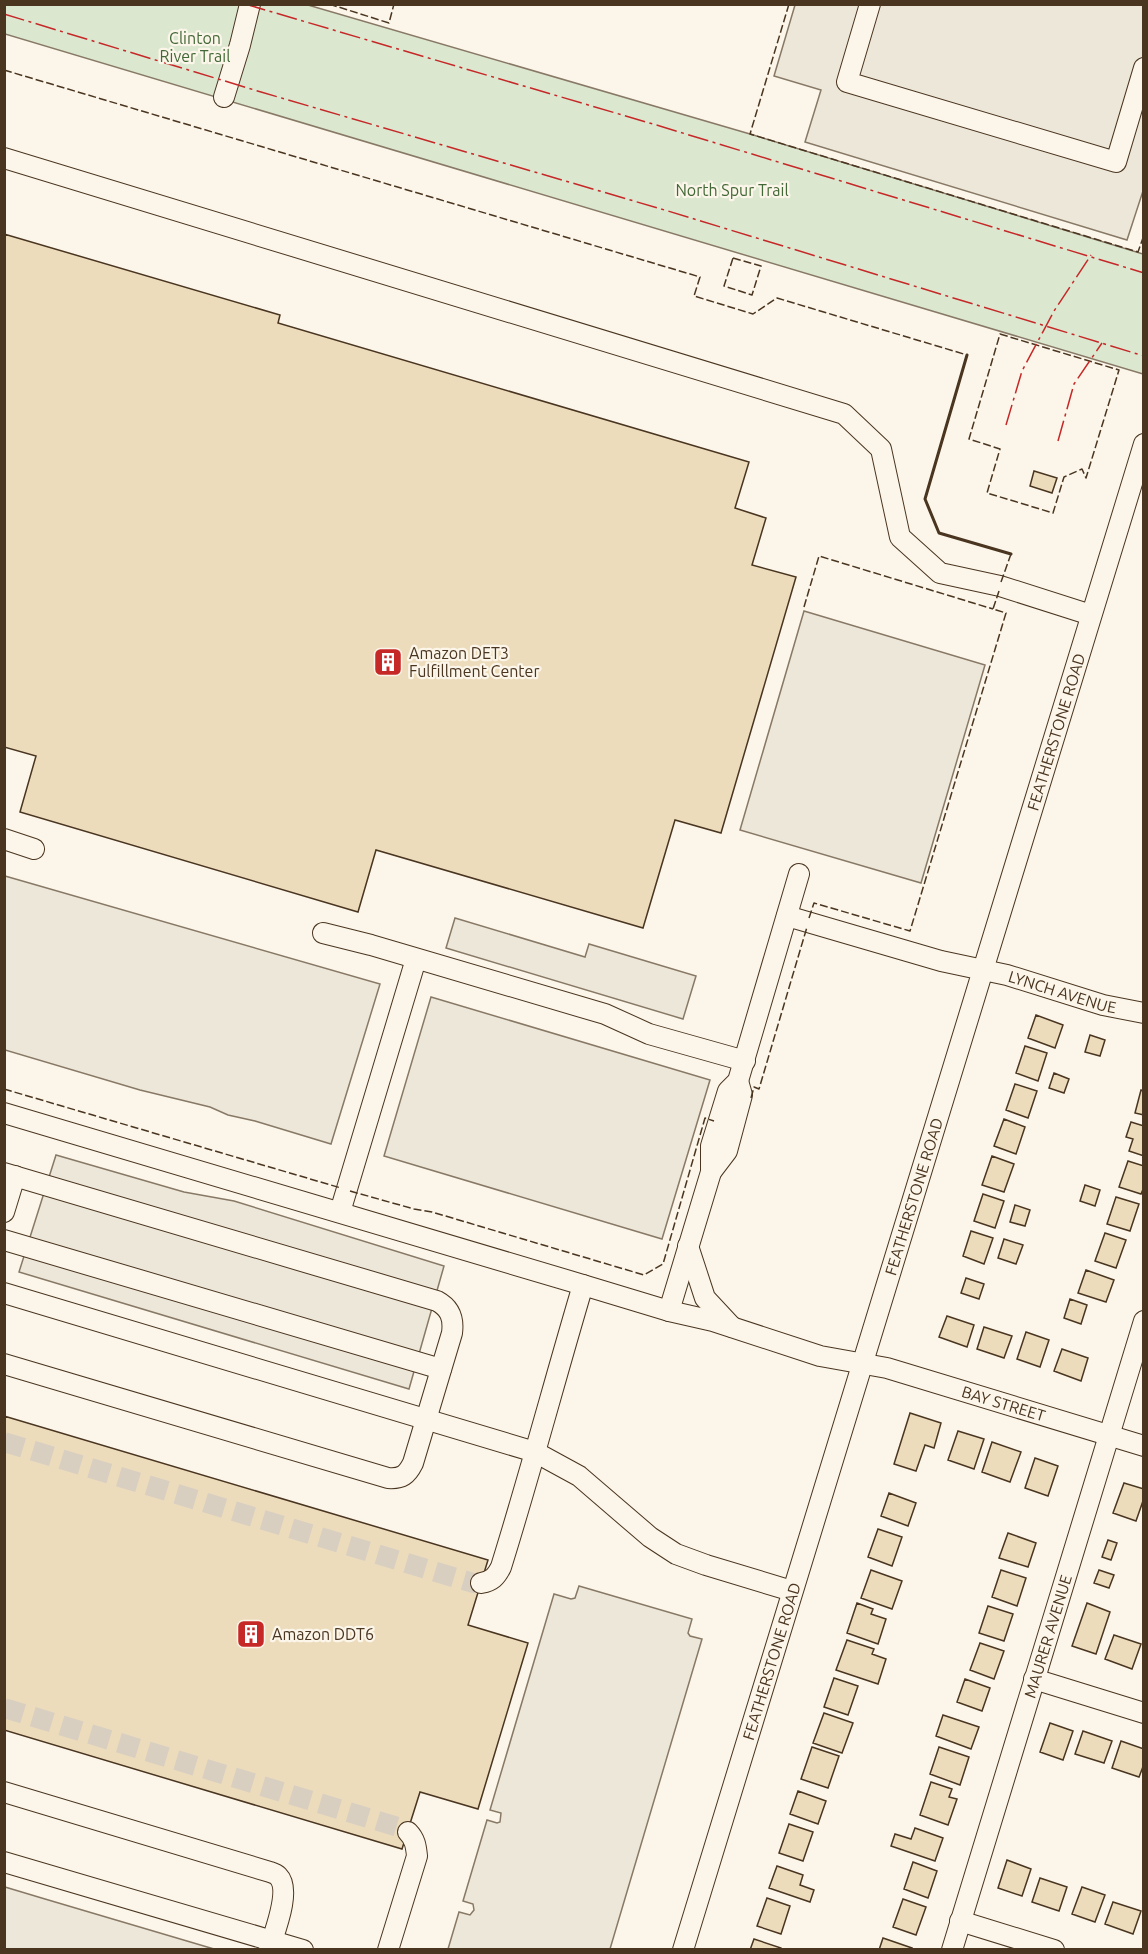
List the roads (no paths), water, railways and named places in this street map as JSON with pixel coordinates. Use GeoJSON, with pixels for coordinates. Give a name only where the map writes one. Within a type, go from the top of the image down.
{"type":"FeatureCollection","features":[{"type":"Feature","properties":{"kind":"street"},"geometry":{"type":"LineString","coordinates":[[224,97],[250,4]]}},
{"type":"Feature","properties":{"kind":"street"},"geometry":{"type":"LineString","coordinates":[[870,4],[848,82],[1116,162],[1143,68]]}},
{"type":"Feature","properties":{"kind":"street"},"geometry":{"type":"LineString","coordinates":[[4,158],[844,414],[880,449],[900,537],[940,573],[1000,586],[1090,615]]}},
{"type":"Feature","properties":{"kind":"street","name":"FEATHERSTONE ROAD"},"geometry":{"type":"LineString","coordinates":[[683,1950],[1143,444]]}},
{"type":"Feature","properties":{"kind":"street"},"geometry":{"type":"LineString","coordinates":[[4,838],[34,849]]}},
{"type":"Feature","properties":{"kind":"street"},"geometry":{"type":"LineString","coordinates":[[669,1311],[711,1172],[711,1146],[728,1091],[738,1081],[745,1061],[799,873]]}},
{"type":"Feature","properties":{"kind":"street","name":"LYNCH AVENUE"},"geometry":{"type":"LineString","coordinates":[[787,916],[941,961],[1006,975],[1103,1005],[1143,1013]]}},
{"type":"Feature","properties":{"kind":"street"},"geometry":{"type":"LineString","coordinates":[[323,933],[605,1014],[649,1034],[745,1061]]}},
{"type":"Feature","properties":{"kind":"street"},"geometry":{"type":"LineString","coordinates":[[340,1212],[416,959]]}},
{"type":"Feature","properties":{"kind":"street","name":"BAY STREET"},"geometry":{"type":"LineString","coordinates":[[4,1113],[669,1311],[713,1321],[820,1356],[903,1372],[1143,1446]]}},
{"type":"Feature","properties":{"kind":"street"},"geometry":{"type":"LineString","coordinates":[[4,1212],[10,1174],[436,1301],[449,1311],[453,1322],[452,1333],[413,1463],[408,1473],[399,1479],[388,1478],[4,1364]]}},
{"type":"Feature","properties":{"kind":"street"},"geometry":{"type":"LineString","coordinates":[[4,1240],[441,1369]]}},
{"type":"Feature","properties":{"kind":"street"},"geometry":{"type":"LineString","coordinates":[[688,1246],[705,1298],[733,1329]]}},
{"type":"Feature","properties":{"kind":"street"},"geometry":{"type":"LineString","coordinates":[[481,1583],[490,1582],[501,1567],[583,1285]]}},
{"type":"Feature","properties":{"kind":"street"},"geometry":{"type":"LineString","coordinates":[[4,1293],[535,1452],[579,1476],[650,1537],[676,1554],[792,1591]]}},
{"type":"Feature","properties":{"kind":"street","name":"MAURER AVENUE"},"geometry":{"type":"LineString","coordinates":[[952,1950],[1143,1321]]}},
{"type":"Feature","properties":{"kind":"street"},"geometry":{"type":"LineString","coordinates":[[1034,1679],[1143,1713]]}},
{"type":"Feature","properties":{"kind":"street"},"geometry":{"type":"LineString","coordinates":[[4,1792],[278,1876],[284,1887],[284,1898],[270,1945]]}},
{"type":"Feature","properties":{"kind":"street"},"geometry":{"type":"LineString","coordinates":[[388,1950],[417,1856],[416,1846],[408,1832]]}},
{"type":"Feature","properties":{"kind":"street"},"geometry":{"type":"LineString","coordinates":[[4,1862],[270,1945],[303,1950]]}},
{"type":"Feature","properties":{"kind":"street"},"geometry":{"type":"LineString","coordinates":[[960,1921],[1054,1950]]}},
{"type":"Feature","properties":{"kind":"tunnel"},"geometry":{"type":"LineString","coordinates":[[4,1442],[473,1583],[481,1583]]}},
{"type":"Feature","properties":{"kind":"tunnel"},"geometry":{"type":"LineString","coordinates":[[4,1708],[398,1827],[408,1832]]}},
{"type":"Feature","properties":{"kind":"place","name":"Amazon DET3 Fulfillment Center"},"geometry":{"type":"Point","coordinates":[388,662]}},
{"type":"Feature","properties":{"kind":"place","name":"Amazon DDT6"},"geometry":{"type":"Point","coordinates":[251,1634]}},
{"type":"Feature","properties":{"kind":"park label","name":"Clinton River Trail"},"geometry":{"type":"Point","coordinates":[195,47]}},
{"type":"Feature","properties":{"kind":"park label","name":"North Spur Trail"},"geometry":{"type":"Point","coordinates":[732,190]}}]}
